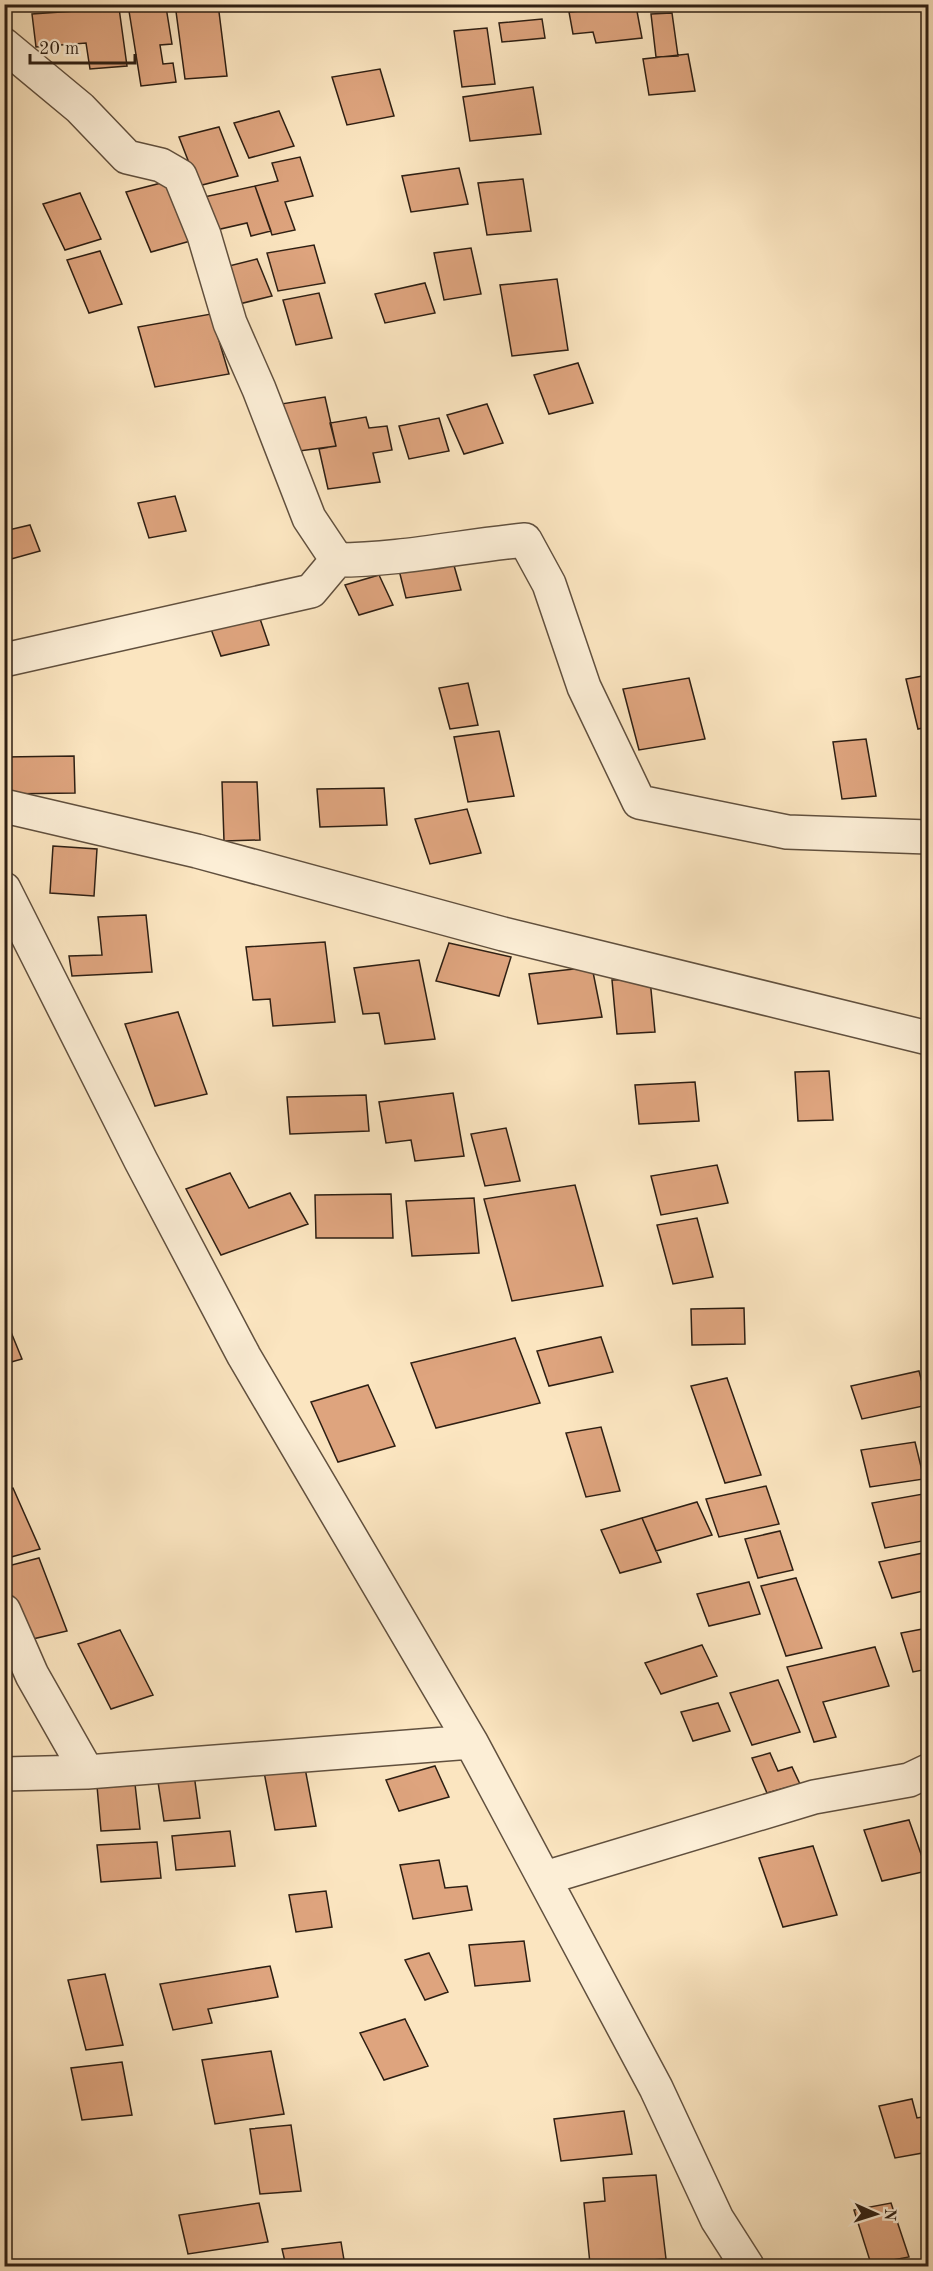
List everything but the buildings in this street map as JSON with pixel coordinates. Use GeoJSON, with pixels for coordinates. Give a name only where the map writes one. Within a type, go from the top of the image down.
{"type":"FeatureCollection","features":[{"type":"Feature","properties":{"kind":"street"},"geometry":{"type":"LineString","coordinates":[[4,45],[80,108],[127,157],[161,165],[180,177],[204,235],[230,323],[259,389],[309,518],[337,560]]}},
{"type":"Feature","properties":{"kind":"street"},"geometry":{"type":"LineString","coordinates":[[337,560],[380,560],[458,547],[525,540],[549,584],[584,687],[639,802],[787,832],[928,837]]}},
{"type":"Feature","properties":{"kind":"street"},"geometry":{"type":"LineString","coordinates":[[4,660],[311,591],[337,560]]}},
{"type":"Feature","properties":{"kind":"street"},"geometry":{"type":"LineString","coordinates":[[4,806],[197,851],[503,934],[928,1038]]}},
{"type":"Feature","properties":{"kind":"street"},"geometry":{"type":"LineString","coordinates":[[4,889],[141,1161],[244,1356],[471,1742],[656,2088],[717,2219],[747,2266]]}},
{"type":"Feature","properties":{"kind":"street"},"geometry":{"type":"LineString","coordinates":[[4,1611],[32,1675],[87,1772]]}},
{"type":"Feature","properties":{"kind":"street"},"geometry":{"type":"LineString","coordinates":[[4,1774],[87,1772],[471,1742]]}},
{"type":"Feature","properties":{"kind":"street"},"geometry":{"type":"LineString","coordinates":[[545,1878],[814,1797],[909,1780],[928,1771]]}}]}
